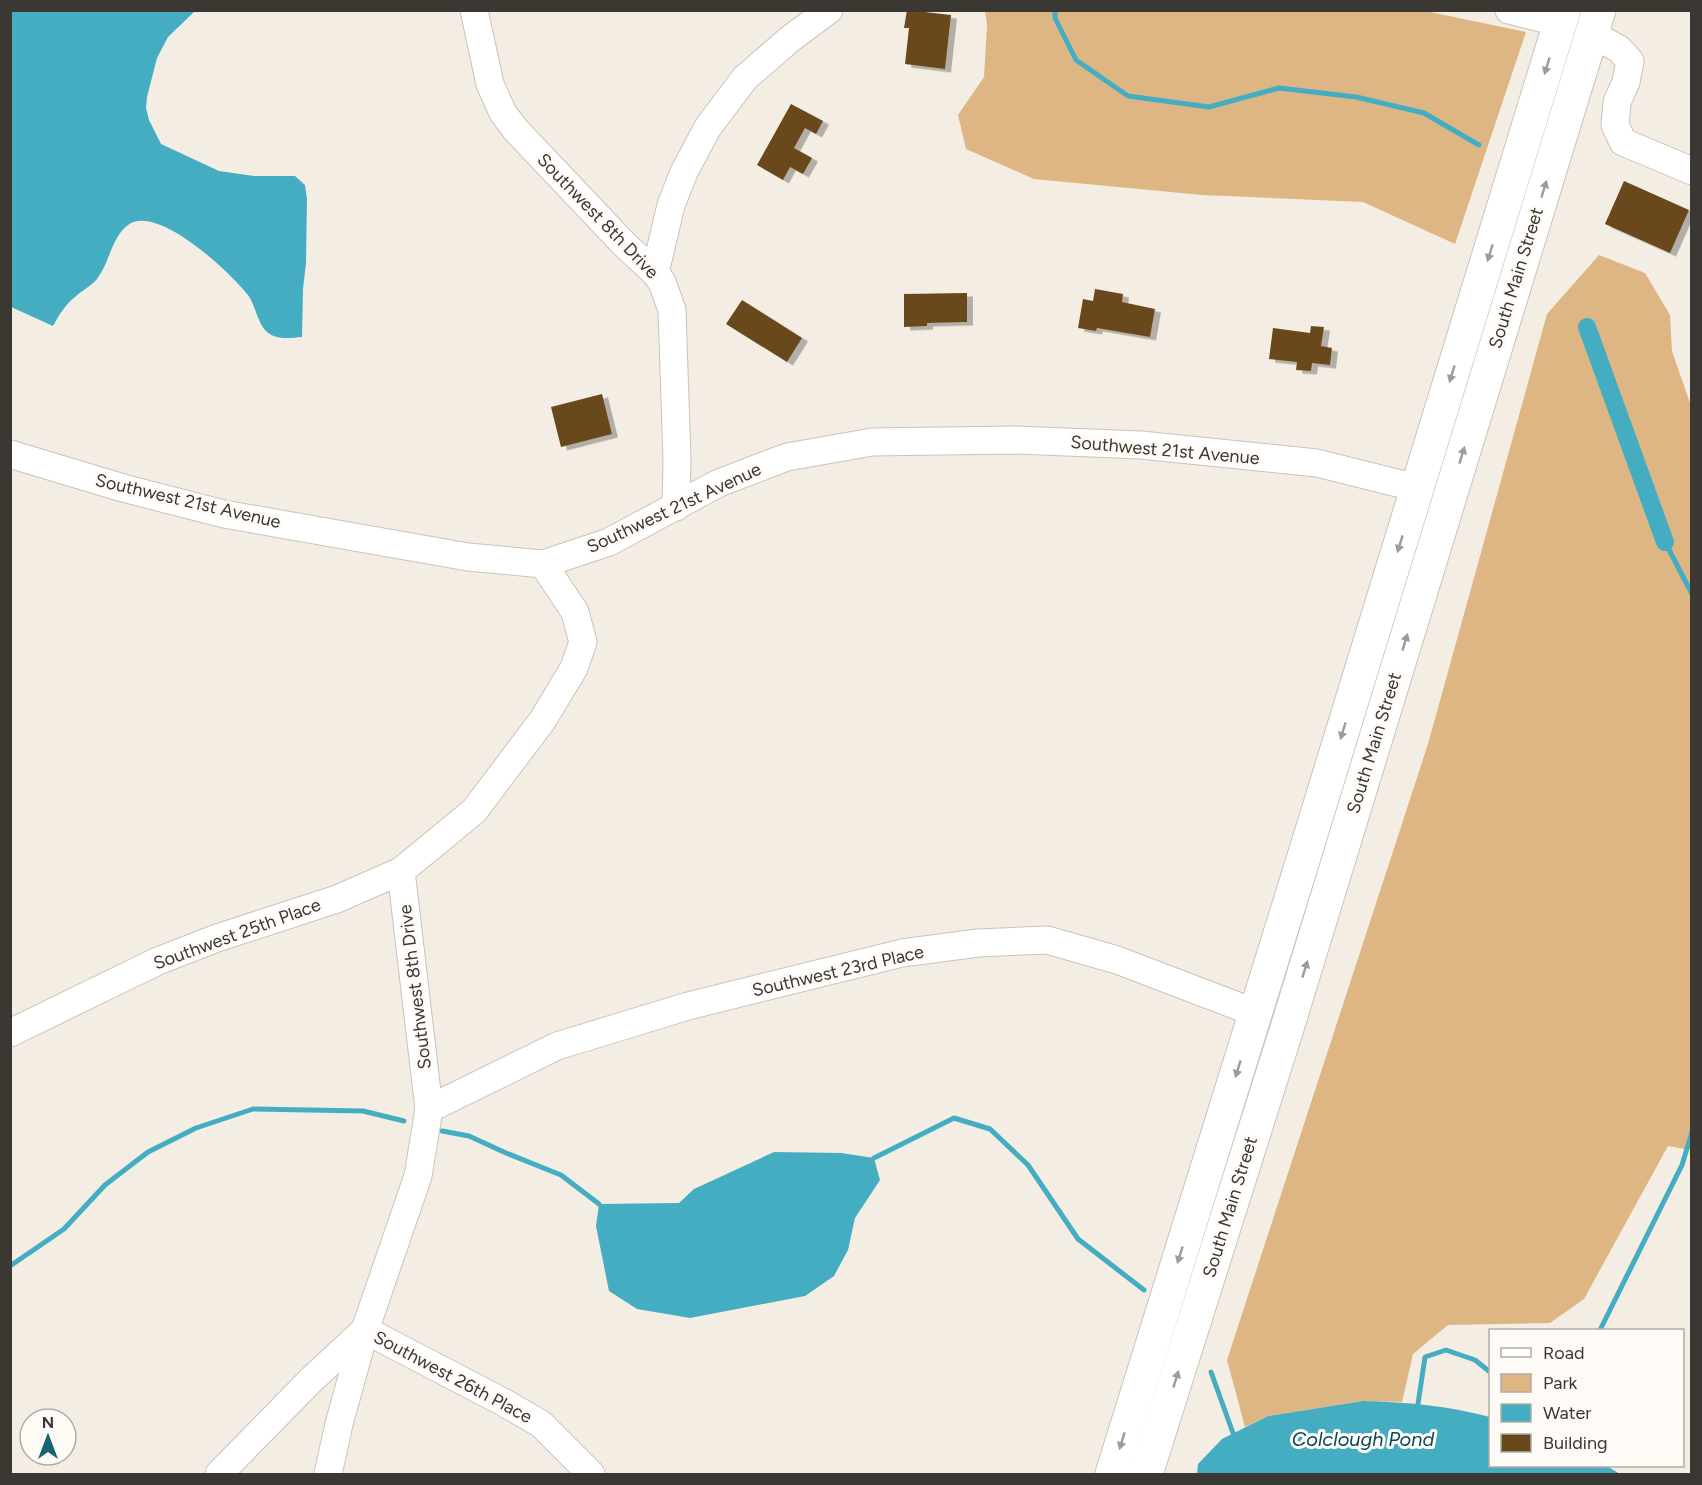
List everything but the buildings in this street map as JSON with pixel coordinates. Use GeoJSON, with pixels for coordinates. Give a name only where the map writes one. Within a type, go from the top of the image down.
{"type":"FeatureCollection","features":[{"type":"Feature","properties":{"kind":"main road"},"geometry":{"type":"LineString","coordinates":[[1563,17],[1595,22]]}},
{"type":"Feature","properties":{"kind":"main road","name":"South Main Street"},"geometry":{"type":"LineString","coordinates":[[1112,1474],[1563,17]]}},
{"type":"Feature","properties":{"kind":"main road","name":"South Main Street"},"geometry":{"type":"LineString","coordinates":[[1146,1474],[1288,1025],[1595,22]]}},
{"type":"Feature","properties":{"kind":"main road"},"geometry":{"type":"LineString","coordinates":[[1417,489],[1448,502]]}},
{"type":"Feature","properties":{"kind":"main road"},"geometry":{"type":"LineString","coordinates":[[1256,1013],[1288,1025]]}},
{"type":"Feature","properties":{"kind":"street","name":"Southwest 8th Drive"},"geometry":{"type":"LineString","coordinates":[[474,10],[490,84],[503,113],[515,129],[662,282],[672,310],[676,507]]}},
{"type":"Feature","properties":{"kind":"street"},"geometry":{"type":"LineString","coordinates":[[655,273],[671,205],[684,172],[708,127],[745,78],[790,39],[829,10]]}},
{"type":"Feature","properties":{"kind":"street"},"geometry":{"type":"LineString","coordinates":[[1509,10],[1563,17]]}},
{"type":"Feature","properties":{"kind":"street"},"geometry":{"type":"LineString","coordinates":[[1595,22],[1630,61],[1626,82],[1617,102],[1615,125],[1623,142],[1692,171]]}},
{"type":"Feature","properties":{"kind":"street","name":"Southwest 21st Avenue"},"geometry":{"type":"LineString","coordinates":[[10,454],[123,488],[224,514],[468,557],[543,564],[609,542],[718,483],[787,457],[872,442],[1014,440],[1141,445],[1317,463],[1417,489]]}},
{"type":"Feature","properties":{"kind":"street"},"geometry":{"type":"LineString","coordinates":[[401,871],[474,811],[542,721],[574,668],[583,642],[575,612],[543,564]]}},
{"type":"Feature","properties":{"kind":"street","name":"Southwest 8th Drive"},"geometry":{"type":"LineString","coordinates":[[328,1474],[365,1330],[418,1176],[429,1109],[401,871]]}},
{"type":"Feature","properties":{"kind":"street","name":"Southwest 25th Place"},"geometry":{"type":"LineString","coordinates":[[10,1033],[158,961],[217,938],[337,898],[401,871]]}},
{"type":"Feature","properties":{"kind":"street","name":"Southwest 23rd Place"},"geometry":{"type":"LineString","coordinates":[[429,1109],[557,1046],[688,1006],[902,953],[978,943],[1047,940],[1117,960],[1256,1013]]}},
{"type":"Feature","properties":{"kind":"street"},"geometry":{"type":"LineString","coordinates":[[219,1474],[310,1381],[365,1330]]}},
{"type":"Feature","properties":{"kind":"street","name":"Southwest 26th Place"},"geometry":{"type":"LineString","coordinates":[[365,1330],[541,1424],[591,1474]]}},
{"type":"Feature","properties":{"kind":"green space"},"geometry":{"type":"Polygon","coordinates":[[[985,11],[1425,11],[1526,32],[1455,244],[1363,202],[1202,195],[1034,179],[966,149],[958,115],[984,77],[987,25],[985,11]]]}},
{"type":"Feature","properties":{"kind":"green space"},"geometry":{"type":"Polygon","coordinates":[[[1599,255],[1645,273],[1670,315],[1672,351],[1691,406],[1691,1150],[1668,1146],[1584,1299],[1550,1323],[1448,1325],[1413,1354],[1402,1402],[1363,1401],[1268,1416],[1245,1427],[1227,1360],[1428,744],[1547,314],[1599,255]]]}},
{"type":"Feature","properties":{"kind":"water"},"geometry":{"type":"Polygon","coordinates":[[[11,10],[195,11],[168,37],[157,58],[147,97],[146,108],[149,120],[161,144],[219,171],[254,176],[295,176],[305,185],[307,199],[306,263],[302,337],[288,338],[271,335],[261,324],[248,295],[210,257],[174,232],[157,224],[141,221],[128,225],[123,230],[97,279],[68,303],[53,326],[11,307],[11,10]]]}},
{"type":"Feature","properties":{"kind":"water"},"geometry":{"type":"Polygon","coordinates":[[[774,1152],[841,1153],[874,1158],[880,1180],[855,1218],[848,1250],[834,1276],[805,1296],[690,1318],[637,1309],[609,1291],[596,1226],[599,1204],[679,1203],[694,1189],[774,1152]]]}},
{"type":"Feature","properties":{"kind":"water","name":"Colclough Pond"},"geometry":{"type":"Polygon","coordinates":[[[1363,1401],[1427,1405],[1459,1410],[1489,1417],[1489,1467],[1609,1467],[1620,1474],[1197,1474],[1198,1464],[1222,1439],[1268,1416],[1363,1401]]]}},
{"type":"Feature","properties":{"kind":"waterway"},"geometry":{"type":"LineString","coordinates":[[1055,10],[1055,18],[1076,60],[1128,96],[1209,107],[1279,88],[1356,97],[1424,113],[1479,145]]}},
{"type":"Feature","properties":{"kind":"waterway"},"geometry":{"type":"LineString","coordinates":[[1587,327],[1665,542]]}},
{"type":"Feature","properties":{"kind":"waterway"},"geometry":{"type":"LineString","coordinates":[[1665,542],[1692,594]]}},
{"type":"Feature","properties":{"kind":"waterway"},"geometry":{"type":"LineString","coordinates":[[10,1266],[64,1229],[105,1185],[148,1152],[196,1128],[253,1109],[363,1111],[404,1121]]}},
{"type":"Feature","properties":{"kind":"waterway"},"geometry":{"type":"LineString","coordinates":[[874,1158],[954,1118],[990,1129],[1028,1165],[1078,1239],[1144,1290]]}},
{"type":"Feature","properties":{"kind":"waterway"},"geometry":{"type":"LineString","coordinates":[[442,1131],[469,1136],[561,1175],[599,1204]]}},
{"type":"Feature","properties":{"kind":"waterway"},"geometry":{"type":"LineString","coordinates":[[1600,1329],[1682,1165],[1692,1132]]}},
{"type":"Feature","properties":{"kind":"waterway"},"geometry":{"type":"LineString","coordinates":[[1418,1404],[1425,1357],[1446,1350],[1475,1360],[1489,1371]]}},
{"type":"Feature","properties":{"kind":"waterway"},"geometry":{"type":"LineString","coordinates":[[1211,1372],[1233,1433]]}}]}
